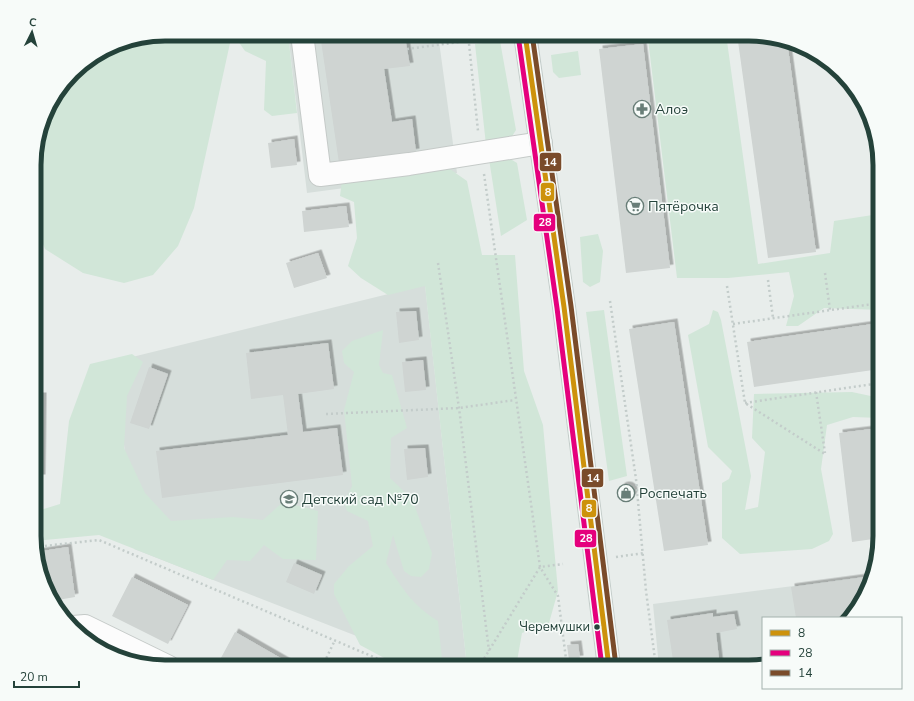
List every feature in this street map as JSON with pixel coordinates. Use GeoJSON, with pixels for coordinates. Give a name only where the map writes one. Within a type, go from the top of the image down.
{"type":"FeatureCollection","features":[{"type":"Feature","properties":{"kind":"main road"},"geometry":{"type":"LineString","coordinates":[[516,41],[541,143],[564,307],[608,660]]}},
{"type":"Feature","properties":{"kind":"lane"},"geometry":{"type":"LineString","coordinates":[[303,41],[320,175],[481,154],[541,143]]}},
{"type":"Feature","properties":{"kind":"lane"},"geometry":{"type":"LineString","coordinates":[[80,626],[85,626],[154,660]]}},
{"type":"Feature","properties":{"kind":"path"},"geometry":{"type":"LineString","coordinates":[[407,49],[468,41],[481,154],[540,567],[558,596],[566,660]]}},
{"type":"Feature","properties":{"kind":"path"},"geometry":{"type":"LineString","coordinates":[[438,263],[459,408],[489,651]]}},
{"type":"Feature","properties":{"kind":"path"},"geometry":{"type":"LineString","coordinates":[[825,273],[830,310]]}},
{"type":"Feature","properties":{"kind":"path"},"geometry":{"type":"LineString","coordinates":[[768,280],[773,318]]}},
{"type":"Feature","properties":{"kind":"path"},"geometry":{"type":"LineString","coordinates":[[727,286],[745,403],[825,454],[816,392]]}},
{"type":"Feature","properties":{"kind":"path"},"geometry":{"type":"LineString","coordinates":[[610,301],[636,478],[644,553],[646,591],[655,660]]}},
{"type":"Feature","properties":{"kind":"path"},"geometry":{"type":"LineString","coordinates":[[732,324],[873,304]]}},
{"type":"Feature","properties":{"kind":"path"},"geometry":{"type":"LineString","coordinates":[[745,403],[873,384]]}},
{"type":"Feature","properties":{"kind":"path"},"geometry":{"type":"LineString","coordinates":[[326,414],[459,408],[515,400]]}},
{"type":"Feature","properties":{"kind":"path"},"geometry":{"type":"LineString","coordinates":[[41,546],[99,540],[381,660]]}},
{"type":"Feature","properties":{"kind":"path"},"geometry":{"type":"LineString","coordinates":[[616,557],[644,553]]}},
{"type":"Feature","properties":{"kind":"path"},"geometry":{"type":"LineString","coordinates":[[540,567],[563,564]]}},
{"type":"Feature","properties":{"kind":"path"},"geometry":{"type":"LineString","coordinates":[[483,660],[540,567]]}},
{"type":"Feature","properties":{"kind":"path"},"geometry":{"type":"LineString","coordinates":[[325,660],[335,640]]}},
{"type":"Feature","properties":{"kind":"shaded area"},"geometry":{"type":"Polygon","coordinates":[[[289,41],[439,41],[457,173],[307,193],[289,41]]]}},
{"type":"Feature","properties":{"kind":"shaded area","name":"Детский сад №70"},"geometry":{"type":"Polygon","coordinates":[[[425,285],[466,660],[418,660],[134,549],[116,361],[425,285]]]}},
{"type":"Feature","properties":{"kind":"shaded area"},"geometry":{"type":"Polygon","coordinates":[[[866,577],[864,584],[843,617],[762,617],[762,659],[658,660],[653,604],[866,577]]]}},
{"type":"Feature","properties":{"kind":"green space"},"geometry":{"type":"Polygon","coordinates":[[[157,41],[230,41],[194,208],[178,246],[153,275],[124,283],[83,273],[45,249],[41,239],[42,154],[50,117],[62,96],[83,72],[96,62],[110,54],[141,43],[157,41]]]}},
{"type":"Feature","properties":{"kind":"green space"},"geometry":{"type":"Polygon","coordinates":[[[238,41],[289,41],[297,113],[272,116],[264,110],[266,61],[245,51],[238,41]]]}},
{"type":"Feature","properties":{"kind":"green space"},"geometry":{"type":"Polygon","coordinates":[[[500,41],[516,130],[509,141],[486,145],[475,44],[500,41]]]}},
{"type":"Feature","properties":{"kind":"green space"},"geometry":{"type":"Polygon","coordinates":[[[648,41],[727,41],[758,264],[830,253],[834,221],[873,215],[873,310],[824,308],[798,326],[786,326],[794,296],[789,272],[728,278],[677,278],[648,41]]]}},
{"type":"Feature","properties":{"kind":"green space"},"geometry":{"type":"Polygon","coordinates":[[[578,51],[581,75],[559,78],[553,72],[551,55],[578,51]]]}},
{"type":"Feature","properties":{"kind":"green space"},"geometry":{"type":"Polygon","coordinates":[[[870,137],[873,157],[873,164],[870,137]]]}},
{"type":"Feature","properties":{"kind":"green space"},"geometry":{"type":"Polygon","coordinates":[[[507,157],[517,163],[527,220],[501,236],[489,159],[507,157]]]}},
{"type":"Feature","properties":{"kind":"green space"},"geometry":{"type":"Polygon","coordinates":[[[447,167],[467,181],[482,255],[515,255],[524,371],[543,425],[558,591],[549,623],[522,633],[517,660],[466,660],[425,286],[388,295],[361,278],[348,266],[357,238],[354,202],[340,196],[342,180],[447,167]]]}},
{"type":"Feature","properties":{"kind":"green space"},"geometry":{"type":"Polygon","coordinates":[[[598,234],[603,251],[600,282],[590,287],[583,282],[580,237],[598,234]]]}},
{"type":"Feature","properties":{"kind":"green space"},"geometry":{"type":"Polygon","coordinates":[[[604,310],[627,476],[609,481],[586,312],[604,310]]]}},
{"type":"Feature","properties":{"kind":"green space"},"geometry":{"type":"Polygon","coordinates":[[[713,310],[718,312],[721,320],[751,476],[745,510],[758,507],[765,452],[752,438],[754,394],[852,392],[873,396],[873,418],[853,417],[827,425],[821,469],[833,534],[829,541],[812,549],[740,554],[722,538],[722,483],[729,479],[732,471],[708,447],[688,335],[709,324],[713,310]]]}},
{"type":"Feature","properties":{"kind":"green space"},"geometry":{"type":"Polygon","coordinates":[[[383,330],[379,365],[383,373],[392,375],[407,428],[391,438],[390,478],[412,499],[432,553],[429,569],[421,577],[411,576],[404,571],[393,535],[386,563],[414,602],[438,621],[442,660],[388,660],[360,645],[334,594],[334,584],[349,566],[373,546],[368,521],[347,511],[344,503],[352,486],[344,410],[354,372],[344,363],[342,351],[352,341],[383,330]]]}},
{"type":"Feature","properties":{"kind":"green space"},"geometry":{"type":"Polygon","coordinates":[[[132,354],[143,362],[127,396],[124,448],[145,493],[171,521],[233,517],[263,520],[283,502],[318,511],[316,560],[283,559],[264,545],[250,561],[227,560],[213,580],[99,535],[41,540],[41,510],[60,504],[69,421],[90,364],[132,354]]]}},
{"type":"Feature","properties":{"kind":"building"},"geometry":{"type":"Polygon","coordinates":[[[321,41],[406,41],[410,66],[384,69],[392,122],[412,119],[416,152],[339,163],[321,41]]]}},
{"type":"Feature","properties":{"kind":"building"},"geometry":{"type":"Polygon","coordinates":[[[738,41],[773,43],[788,48],[816,252],[768,258],[738,41]]]}},
{"type":"Feature","properties":{"kind":"building"},"geometry":{"type":"Polygon","coordinates":[[[643,44],[670,268],[626,273],[599,49],[643,44]]]}},
{"type":"Feature","properties":{"kind":"building"},"geometry":{"type":"Polygon","coordinates":[[[294,139],[297,165],[271,168],[268,143],[294,139]]]}},
{"type":"Feature","properties":{"kind":"building"},"geometry":{"type":"Polygon","coordinates":[[[346,206],[349,227],[304,232],[302,211],[346,206]]]}},
{"type":"Feature","properties":{"kind":"building"},"geometry":{"type":"Polygon","coordinates":[[[318,253],[327,278],[294,288],[286,263],[318,253]]]}},
{"type":"Feature","properties":{"kind":"building"},"geometry":{"type":"Polygon","coordinates":[[[416,311],[419,340],[399,343],[396,312],[416,311]]]}},
{"type":"Feature","properties":{"kind":"building"},"geometry":{"type":"Polygon","coordinates":[[[674,322],[708,545],[664,551],[629,329],[674,322]]]}},
{"type":"Feature","properties":{"kind":"building"},"geometry":{"type":"Polygon","coordinates":[[[873,324],[873,370],[754,387],[747,342],[873,324]]]}},
{"type":"Feature","properties":{"kind":"building"},"geometry":{"type":"Polygon","coordinates":[[[328,343],[334,389],[298,394],[303,432],[337,428],[343,475],[162,498],[156,451],[288,435],[283,395],[251,399],[246,353],[328,343]]]}},
{"type":"Feature","properties":{"kind":"building"},"geometry":{"type":"Polygon","coordinates":[[[423,360],[426,390],[405,392],[402,362],[423,360]]]}},
{"type":"Feature","properties":{"kind":"building"},"geometry":{"type":"Polygon","coordinates":[[[149,367],[168,374],[149,429],[130,423],[149,367]]]}},
{"type":"Feature","properties":{"kind":"building"},"geometry":{"type":"Polygon","coordinates":[[[41,396],[43,396],[42,478],[41,396]]]}},
{"type":"Feature","properties":{"kind":"building"},"geometry":{"type":"Polygon","coordinates":[[[873,429],[873,539],[852,542],[839,433],[873,429]]]}},
{"type":"Feature","properties":{"kind":"building"},"geometry":{"type":"Polygon","coordinates":[[[425,448],[428,477],[407,480],[404,449],[425,448]]]}},
{"type":"Feature","properties":{"kind":"building","name":"Роспечать"},"geometry":{"type":"Polygon","coordinates":[[[623,485],[629,485],[634,490],[632,499],[629,501],[623,501],[618,496],[618,490],[623,485]]]}},
{"type":"Feature","properties":{"kind":"building"},"geometry":{"type":"Polygon","coordinates":[[[68,547],[75,597],[59,600],[45,568],[42,551],[68,547]]]}},
{"type":"Feature","properties":{"kind":"building"},"geometry":{"type":"Polygon","coordinates":[[[294,563],[322,575],[314,594],[286,582],[294,563]]]}},
{"type":"Feature","properties":{"kind":"building"},"geometry":{"type":"Polygon","coordinates":[[[132,577],[188,605],[168,644],[112,616],[132,577]]]}},
{"type":"Feature","properties":{"kind":"building"},"geometry":{"type":"Polygon","coordinates":[[[866,577],[864,584],[856,598],[843,617],[796,617],[791,587],[866,577]]]}},
{"type":"Feature","properties":{"kind":"building"},"geometry":{"type":"Polygon","coordinates":[[[713,613],[713,617],[734,614],[737,629],[716,633],[719,660],[673,660],[667,620],[713,613]]]}},
{"type":"Feature","properties":{"kind":"building"},"geometry":{"type":"Polygon","coordinates":[[[235,632],[284,660],[220,660],[235,632]]]}},
{"type":"Feature","properties":{"kind":"building"},"geometry":{"type":"Polygon","coordinates":[[[578,644],[580,659],[569,660],[567,645],[578,644]]]}},
{"type":"Feature","properties":{"kind":"transit line","name":"28"},"geometry":{"type":"LineString","coordinates":[[519,41],[557,308],[601,660]]}},
{"type":"Feature","properties":{"kind":"transit line","name":"8"},"geometry":{"type":"LineString","coordinates":[[526,41],[564,307],[608,660]]}},
{"type":"Feature","properties":{"kind":"transit line","name":"14"},"geometry":{"type":"LineString","coordinates":[[533,41],[571,306],[615,660]]}},
{"type":"Feature","properties":{"kind":"place","name":"Алоэ"},"geometry":{"type":"Point","coordinates":[642,109]}},
{"type":"Feature","properties":{"kind":"place","name":"Пятёрочка"},"geometry":{"type":"Point","coordinates":[635,206]}},
{"type":"Feature","properties":{"kind":"place","name":"Роспечать"},"geometry":{"type":"Point","coordinates":[626,493]}},
{"type":"Feature","properties":{"kind":"place","name":"Детский сад №70"},"geometry":{"type":"Point","coordinates":[289,499]}},
{"type":"Feature","properties":{"kind":"place","name":"Черемушки"},"geometry":{"type":"Point","coordinates":[597,627]}}]}
